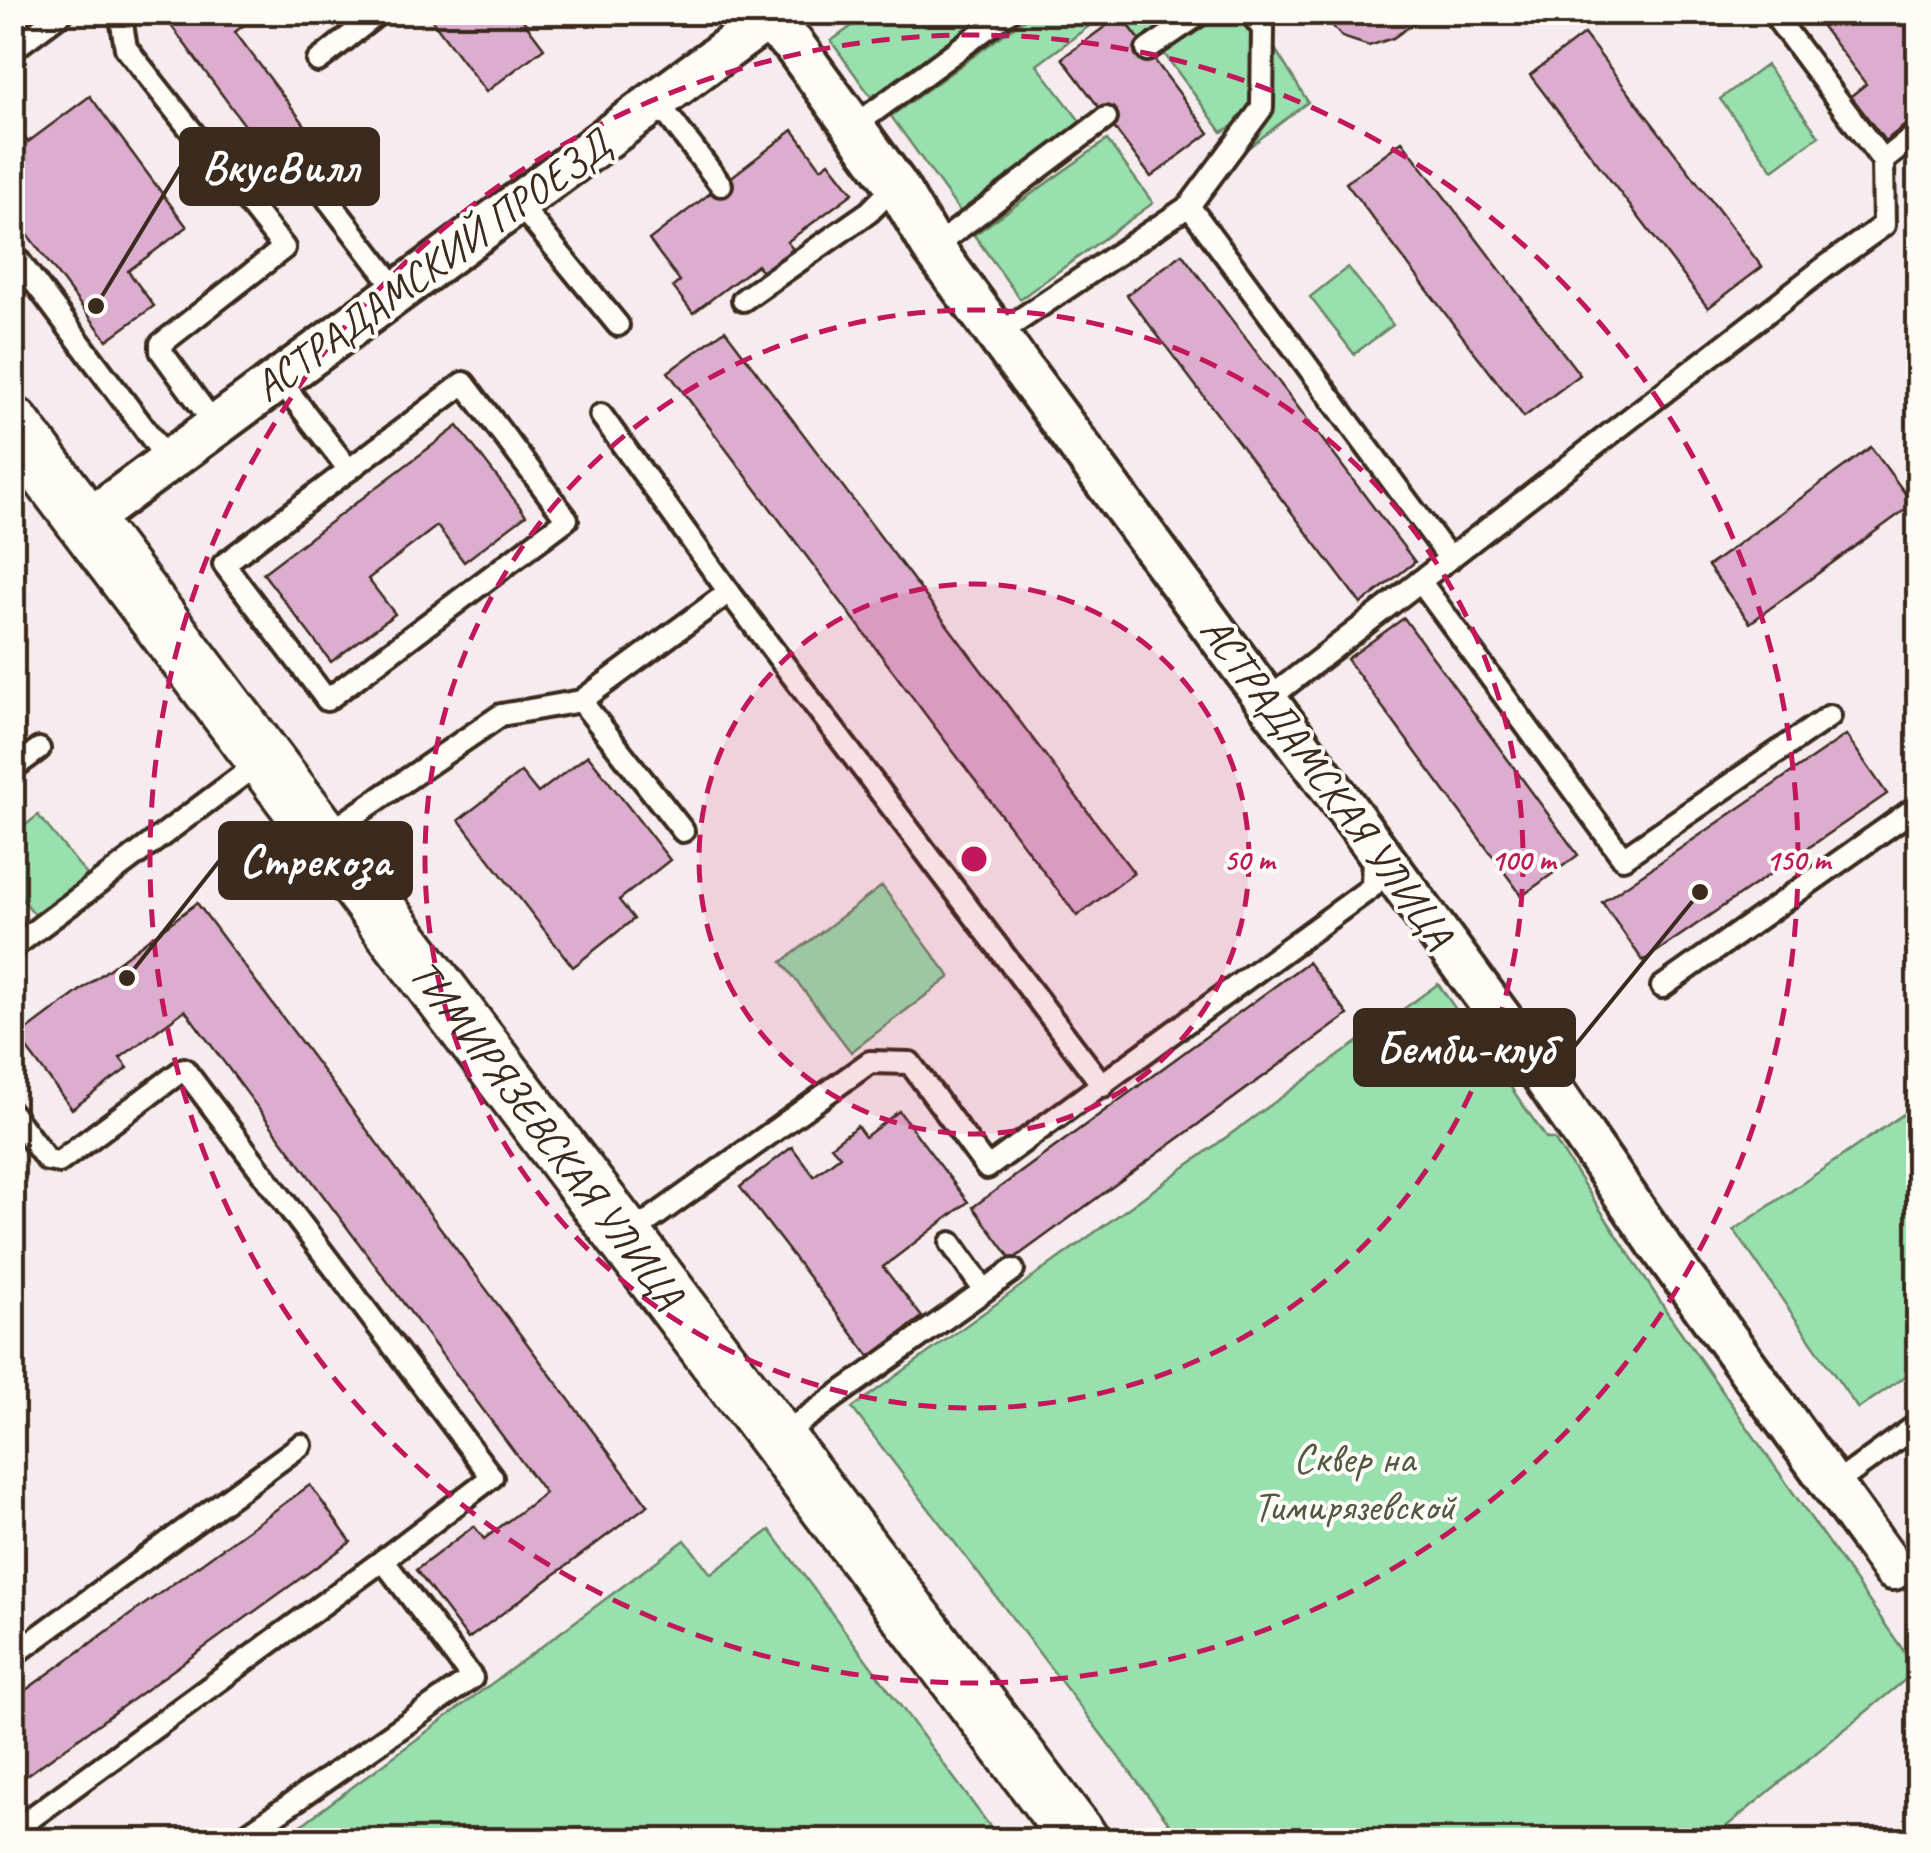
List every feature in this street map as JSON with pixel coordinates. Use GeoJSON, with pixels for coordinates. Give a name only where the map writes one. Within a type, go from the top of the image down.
{"type":"FeatureCollection","features":[{"type":"Feature","properties":{"kind":"main road","name":"ТИМИРЯЗЕВСКАЯ УЛИЦА"},"geometry":{"type":"LineString","coordinates":[[12,424],[1074,1838]]}},
{"type":"Feature","properties":{"kind":"street","name":"АСТРАДАМСКИЙ ПРОЕЗД"},"geometry":{"type":"LineString","coordinates":[[87,521],[657,101],[761,16]]}},
{"type":"Feature","properties":{"kind":"street","name":"АСТРАДАМСКАЯ УЛИЦА"},"geometry":{"type":"LineString","coordinates":[[761,16],[793,44],[853,126],[896,185],[932,248],[1534,1063],[1657,1242],[1893,1569]]}},
{"type":"Feature","properties":{"kind":"lane"},"geometry":{"type":"LineString","coordinates":[[12,50],[63,12]]}},
{"type":"Feature","properties":{"kind":"lane"},"geometry":{"type":"LineString","coordinates":[[120,12],[126,48],[284,248],[160,344],[215,426]]}},
{"type":"Feature","properties":{"kind":"lane"},"geometry":{"type":"LineString","coordinates":[[318,61],[375,16],[372,12]]}},
{"type":"Feature","properties":{"kind":"lane"},"geometry":{"type":"LineString","coordinates":[[853,126],[1010,12]]}},
{"type":"Feature","properties":{"kind":"lane"},"geometry":{"type":"LineString","coordinates":[[1147,50],[1203,12]]}},
{"type":"Feature","properties":{"kind":"lane"},"geometry":{"type":"LineString","coordinates":[[997,336],[1189,206],[1262,108],[1263,30],[1250,12]]}},
{"type":"Feature","properties":{"kind":"lane"},"geometry":{"type":"LineString","coordinates":[[1268,700],[1884,225],[1882,161],[1772,12]]}},
{"type":"Feature","properties":{"kind":"lane"},"geometry":{"type":"LineString","coordinates":[[657,101],[721,185]]}},
{"type":"Feature","properties":{"kind":"lane"},"geometry":{"type":"LineString","coordinates":[[932,248],[1106,118]]}},
{"type":"Feature","properties":{"kind":"lane"},"geometry":{"type":"LineString","coordinates":[[1882,161],[1918,133]]}},
{"type":"Feature","properties":{"kind":"lane"},"geometry":{"type":"LineString","coordinates":[[300,163],[398,291]]}},
{"type":"Feature","properties":{"kind":"lane"},"geometry":{"type":"LineString","coordinates":[[742,300],[869,212],[896,185]]}},
{"type":"Feature","properties":{"kind":"lane"},"geometry":{"type":"LineString","coordinates":[[518,203],[618,325]]}},
{"type":"Feature","properties":{"kind":"lane"},"geometry":{"type":"LineString","coordinates":[[1189,206],[1450,559]]}},
{"type":"Feature","properties":{"kind":"lane"},"geometry":{"type":"LineString","coordinates":[[12,252],[168,460]]}},
{"type":"Feature","properties":{"kind":"lane"},"geometry":{"type":"LineString","coordinates":[[279,379],[349,470]]}},
{"type":"Feature","properties":{"kind":"lane"},"geometry":{"type":"LineString","coordinates":[[464,383],[567,519],[327,700],[224,564],[349,470],[464,383]]}},
{"type":"Feature","properties":{"kind":"lane"},"geometry":{"type":"LineString","coordinates":[[601,415],[728,592],[1103,1086]]}},
{"type":"Feature","properties":{"kind":"lane"},"geometry":{"type":"LineString","coordinates":[[1420,582],[1623,858],[1830,716]]}},
{"type":"Feature","properties":{"kind":"lane"},"geometry":{"type":"LineString","coordinates":[[324,836],[501,716],[581,701],[728,592]]}},
{"type":"Feature","properties":{"kind":"lane"},"geometry":{"type":"LineString","coordinates":[[581,701],[683,831]]}},
{"type":"Feature","properties":{"kind":"lane"},"geometry":{"type":"LineString","coordinates":[[12,769],[39,749]]}},
{"type":"Feature","properties":{"kind":"lane"},"geometry":{"type":"LineString","coordinates":[[12,948],[266,758]]}},
{"type":"Feature","properties":{"kind":"lane"},"geometry":{"type":"LineString","coordinates":[[1662,987],[1918,806]]}},
{"type":"Feature","properties":{"kind":"lane"},"geometry":{"type":"LineString","coordinates":[[625,1238],[870,1062],[910,1063],[986,1168],[1372,887],[1373,846]]}},
{"type":"Feature","properties":{"kind":"lane"},"geometry":{"type":"LineString","coordinates":[[12,1114],[47,1160],[59,1162],[184,1069],[492,1477],[12,1832]]}},
{"type":"Feature","properties":{"kind":"lane"},"geometry":{"type":"LineString","coordinates":[[951,1244],[984,1290]]}},
{"type":"Feature","properties":{"kind":"lane"},"geometry":{"type":"LineString","coordinates":[[777,1438],[1013,1270]]}},
{"type":"Feature","properties":{"kind":"lane"},"geometry":{"type":"LineString","coordinates":[[1834,1485],[1918,1424]]}},
{"type":"Feature","properties":{"kind":"lane"},"geometry":{"type":"LineString","coordinates":[[12,1656],[301,1446]]}},
{"type":"Feature","properties":{"kind":"lane"},"geometry":{"type":"LineString","coordinates":[[239,1840],[472,1678],[384,1560]]}},
{"type":"Feature","properties":{"kind":"green space"},"geometry":{"type":"Polygon","coordinates":[[[870,13],[996,13],[874,101],[831,41],[870,13]]]}},
{"type":"Feature","properties":{"kind":"green space"},"geometry":{"type":"Polygon","coordinates":[[[1033,13],[1097,13],[1101,17],[1037,65],[1083,125],[963,216],[891,116],[1033,13]]]}},
{"type":"Feature","properties":{"kind":"green space"},"geometry":{"type":"Polygon","coordinates":[[[1195,13],[1145,46],[1121,15],[1195,13]]]}},
{"type":"Feature","properties":{"kind":"green space"},"geometry":{"type":"Polygon","coordinates":[[[1213,13],[1243,13],[1257,33],[1256,112],[1222,132],[1160,48],[1213,13]]]}},
{"type":"Feature","properties":{"kind":"green space"},"geometry":{"type":"Polygon","coordinates":[[[1269,39],[1308,102],[1235,158],[1270,107],[1269,39]]]}},
{"type":"Feature","properties":{"kind":"green space"},"geometry":{"type":"Polygon","coordinates":[[[1766,65],[1819,136],[1773,170],[1720,99],[1766,65]]]}},
{"type":"Feature","properties":{"kind":"green space"},"geometry":{"type":"Polygon","coordinates":[[[1107,140],[1153,203],[1020,299],[974,235],[1107,140]]]}},
{"type":"Feature","properties":{"kind":"green space"},"geometry":{"type":"Polygon","coordinates":[[[1348,267],[1393,325],[1354,354],[1310,297],[1348,267]]]}},
{"type":"Feature","properties":{"kind":"green space"},"geometry":{"type":"Polygon","coordinates":[[[38,815],[87,875],[37,917],[13,888],[12,836],[38,815]]]}},
{"type":"Feature","properties":{"kind":"green space"},"geometry":{"type":"Polygon","coordinates":[[[882,886],[950,977],[851,1052],[782,962],[882,886]]]}},
{"type":"Feature","properties":{"kind":"green space","name":"Сквер на Тимирязевской"},"geometry":{"type":"Polygon","coordinates":[[[1438,984],[1547,1139],[1554,1139],[1667,1312],[1917,1670],[1710,1840],[1182,1840],[852,1408],[1438,984]]]}},
{"type":"Feature","properties":{"kind":"green space"},"geometry":{"type":"Polygon","coordinates":[[[1905,1113],[1918,1133],[1918,1367],[1858,1409],[1734,1230],[1905,1113]]]}},
{"type":"Feature","properties":{"kind":"green space"},"geometry":{"type":"Polygon","coordinates":[[[770,1530],[1000,1840],[281,1840],[685,1540],[711,1574],[770,1530]]]}},
{"type":"Feature","properties":{"kind":"building"},"geometry":{"type":"Polygon","coordinates":[[[161,12],[261,12],[235,32],[305,125],[266,154],[161,12]]]}},
{"type":"Feature","properties":{"kind":"building"},"geometry":{"type":"Polygon","coordinates":[[[426,12],[517,12],[544,48],[486,92],[426,12]]]}},
{"type":"Feature","properties":{"kind":"building"},"geometry":{"type":"Polygon","coordinates":[[[1430,12],[1393,38],[1369,46],[1342,37],[1321,13],[1430,12]]]}},
{"type":"Feature","properties":{"kind":"building"},"geometry":{"type":"Polygon","coordinates":[[[1811,12],[1903,12],[1918,33],[1918,115],[1885,141],[1851,96],[1866,84],[1811,12]]]}},
{"type":"Feature","properties":{"kind":"building"},"geometry":{"type":"Polygon","coordinates":[[[1121,15],[1209,133],[1151,177],[1062,58],[1121,15]]]}},
{"type":"Feature","properties":{"kind":"building"},"geometry":{"type":"Polygon","coordinates":[[[1584,34],[1762,267],[1708,308],[1530,75],[1584,34]]]}},
{"type":"Feature","properties":{"kind":"building"},"geometry":{"type":"Polygon","coordinates":[[[90,96],[187,227],[128,271],[154,306],[107,340],[12,214],[12,122],[28,142],[90,96]]]}},
{"type":"Feature","properties":{"kind":"building"},"geometry":{"type":"Polygon","coordinates":[[[793,130],[821,168],[829,162],[853,193],[787,242],[793,249],[762,272],[757,265],[693,313],[673,287],[680,281],[649,240],[793,130]]]}},
{"type":"Feature","properties":{"kind":"building"},"geometry":{"type":"Polygon","coordinates":[[[1402,141],[1580,375],[1524,417],[1346,183],[1402,141]]]}},
{"type":"Feature","properties":{"kind":"building"},"geometry":{"type":"Polygon","coordinates":[[[1918,234],[1918,258],[1907,241],[1918,234]]]}},
{"type":"Feature","properties":{"kind":"building"},"geometry":{"type":"Polygon","coordinates":[[[1182,254],[1415,562],[1361,604],[1127,295],[1182,254]]]}},
{"type":"Feature","properties":{"kind":"building"},"geometry":{"type":"Polygon","coordinates":[[[725,330],[1134,873],[1077,916],[668,372],[725,330]]]}},
{"type":"Feature","properties":{"kind":"building"},"geometry":{"type":"Polygon","coordinates":[[[458,426],[526,515],[464,562],[437,526],[368,579],[395,614],[331,662],[263,573],[458,426]]]}},
{"type":"Feature","properties":{"kind":"building"},"geometry":{"type":"Polygon","coordinates":[[[1871,447],[1913,504],[1750,623],[1708,566],[1871,447]]]}},
{"type":"Feature","properties":{"kind":"building"},"geometry":{"type":"Polygon","coordinates":[[[1404,618],[1578,855],[1522,896],[1347,659],[1404,618]]]}},
{"type":"Feature","properties":{"kind":"building"},"geometry":{"type":"Polygon","coordinates":[[[1846,735],[1887,794],[1643,961],[1602,902],[1846,735]]]}},
{"type":"Feature","properties":{"kind":"building"},"geometry":{"type":"Polygon","coordinates":[[[588,755],[670,860],[619,900],[634,919],[573,967],[459,820],[521,772],[538,793],[588,755]]]}},
{"type":"Feature","properties":{"kind":"building"},"geometry":{"type":"Polygon","coordinates":[[[197,903],[648,1505],[468,1639],[416,1570],[474,1526],[484,1539],[545,1493],[185,1010],[120,1058],[128,1068],[72,1109],[18,1037],[197,903]]]}},
{"type":"Feature","properties":{"kind":"building"},"geometry":{"type":"Polygon","coordinates":[[[1308,962],[1348,1015],[1012,1260],[973,1207],[1308,962]]]}},
{"type":"Feature","properties":{"kind":"building"},"geometry":{"type":"Polygon","coordinates":[[[899,1111],[968,1202],[883,1267],[922,1317],[870,1357],[740,1187],[792,1147],[814,1176],[840,1156],[831,1146],[857,1126],[865,1137],[899,1111]]]}},
{"type":"Feature","properties":{"kind":"building"},"geometry":{"type":"Polygon","coordinates":[[[310,1485],[351,1542],[12,1786],[12,1700],[310,1485]]]}},
{"type":"Feature","properties":{"kind":"place","name":"ВкусВилл"},"geometry":{"type":"Point","coordinates":[96,306]}},
{"type":"Feature","properties":{"kind":"place","name":"Бемби-клуб"},"geometry":{"type":"Point","coordinates":[1700,892]}},
{"type":"Feature","properties":{"kind":"place","name":"Стрекоза"},"geometry":{"type":"Point","coordinates":[127,978]}}]}
